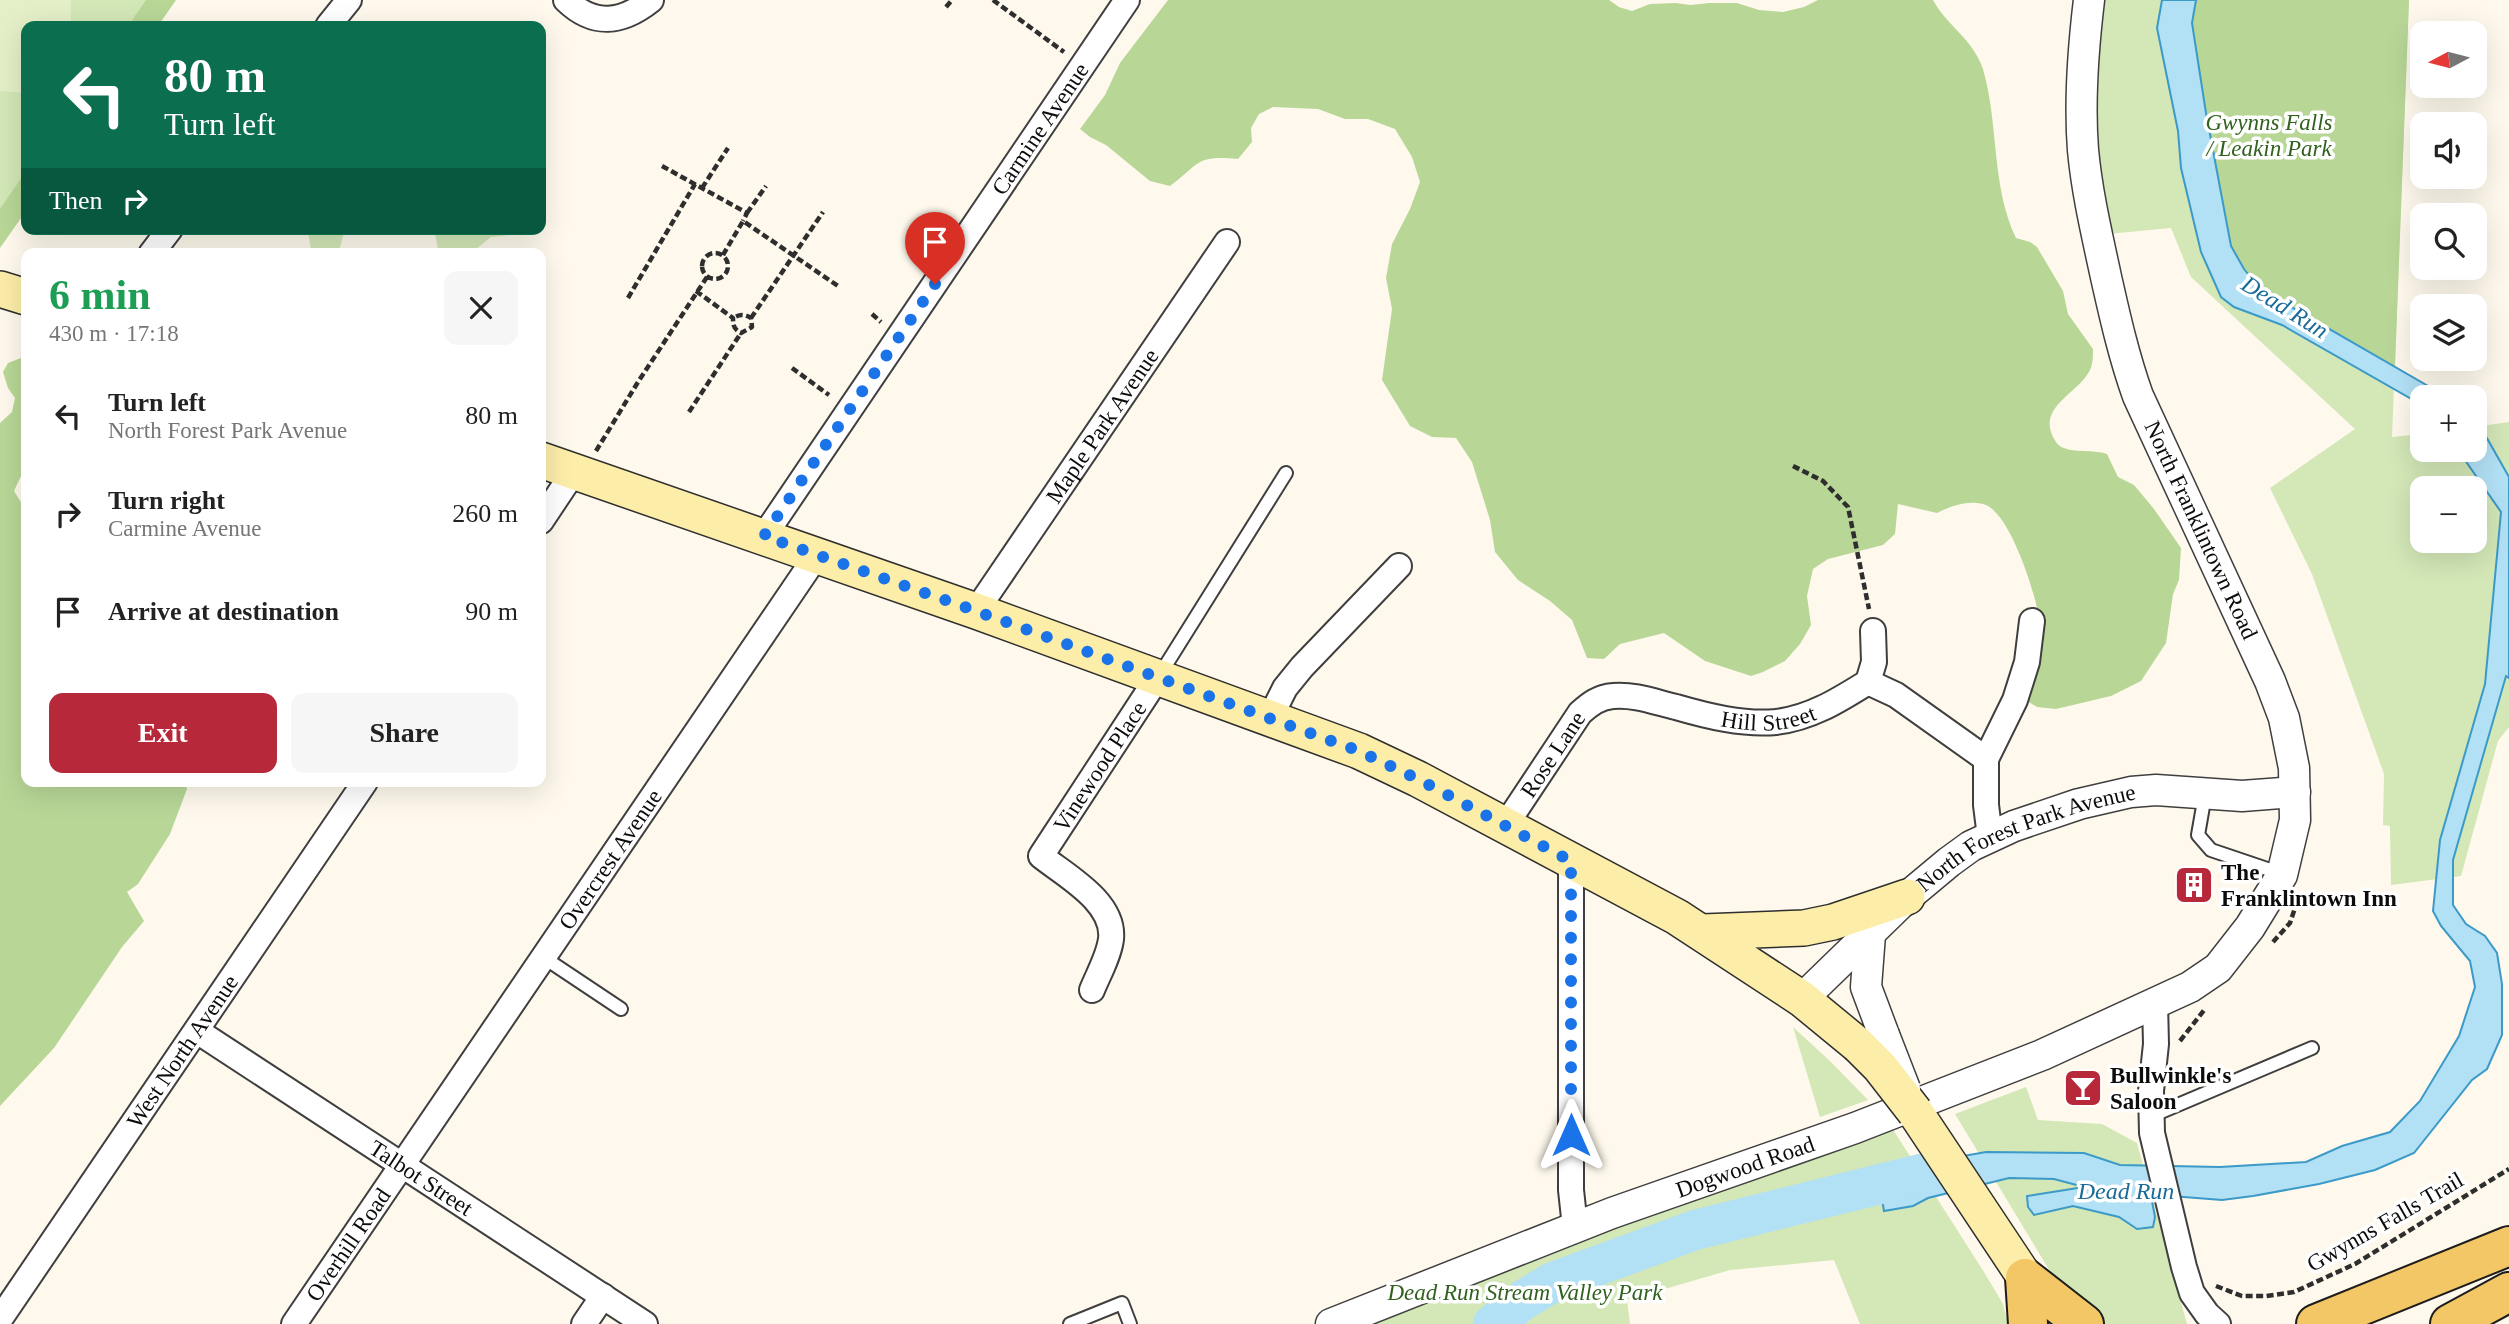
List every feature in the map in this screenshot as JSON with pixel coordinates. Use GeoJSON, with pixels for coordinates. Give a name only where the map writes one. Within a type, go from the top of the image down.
{"type":"FeatureCollection","features":[{"type":"Feature","properties":{"kind":"main road"},"geometry":{"type":"LineString","coordinates":[[0,289],[21,295]]}},
{"type":"Feature","properties":{"kind":"main road"},"geometry":{"type":"LineString","coordinates":[[546,461],[583,466],[764,536],[1158,677],[1390,765],[1703,932],[1802,999],[1871,1040],[1880,1067],[1915,1112],[2055,1324]]}},
{"type":"Feature","properties":{"kind":"main road"},"geometry":{"type":"LineString","coordinates":[[1703,932],[1804,928],[1833,922],[1907,897]]}},
{"type":"Feature","properties":{"kind":"main road"},"geometry":{"type":"LineString","coordinates":[[2316,1324],[2509,1246]]}},
{"type":"Feature","properties":{"kind":"main road"},"geometry":{"type":"LineString","coordinates":[[2018,1267],[2028,1324]]}},
{"type":"Feature","properties":{"kind":"main road"},"geometry":{"type":"LineString","coordinates":[[2018,1267],[2084,1324]]}},
{"type":"Feature","properties":{"kind":"main road"},"geometry":{"type":"LineString","coordinates":[[2450,1324],[2509,1292]]}},
{"type":"Feature","properties":{"kind":"street"},"geometry":{"type":"LineString","coordinates":[[332,21],[349,0]]}},
{"type":"Feature","properties":{"kind":"street"},"geometry":{"type":"LineString","coordinates":[[566,0],[584,15],[605,20],[625,15],[651,0]]}},
{"type":"Feature","properties":{"kind":"street","name":"Carmine Avenue"},"geometry":{"type":"LineString","coordinates":[[764,536],[1127,0]]}},
{"type":"Feature","properties":{"kind":"street","name":"North Franklintown Road"},"geometry":{"type":"LineString","coordinates":[[2089,0],[2081,71],[2083,150],[2088,192],[2127,365],[2138,396],[2270,681],[2284,718],[2295,792],[2295,820],[2282,874],[2250,927],[2218,968],[2190,987],[2155,1003]]}},
{"type":"Feature","properties":{"kind":"street","name":"Maple Park Avenue"},"geometry":{"type":"LineString","coordinates":[[976,611],[1227,242]]}},
{"type":"Feature","properties":{"kind":"street"},"geometry":{"type":"LineString","coordinates":[[546,514],[583,466]]}},
{"type":"Feature","properties":{"kind":"street","name":"Overcrest Avenue"},"geometry":{"type":"LineString","coordinates":[[402,1165],[817,555]]}},
{"type":"Feature","properties":{"kind":"street"},"geometry":{"type":"LineString","coordinates":[[1270,718],[1285,688],[1302,667],[1399,566]]}},
{"type":"Feature","properties":{"kind":"street"},"geometry":{"type":"LineString","coordinates":[[1990,837],[1986,805],[1986,760],[2015,700],[2027,662],[2032,621]]}},
{"type":"Feature","properties":{"kind":"street"},"geometry":{"type":"LineString","coordinates":[[1873,631],[1874,662],[1868,682],[1896,695],[1986,760]]}},
{"type":"Feature","properties":{"kind":"street","name":"Vinewood Place"},"geometry":{"type":"LineString","coordinates":[[1092,990],[1111,940],[1106,911],[1097,900],[1041,856],[1158,677]]}},
{"type":"Feature","properties":{"kind":"street","name":"Hill Street"},"geometry":{"type":"LineString","coordinates":[[1611,696],[1637,697],[1700,714],[1775,722],[1822,710],[1868,682]]}},
{"type":"Feature","properties":{"kind":"street","name":"Rose Lane"},"geometry":{"type":"LineString","coordinates":[[1505,826],[1580,713],[1591,703],[1611,696]]}},
{"type":"Feature","properties":{"kind":"street","name":"West North Avenue"},"geometry":{"type":"LineString","coordinates":[[0,1319],[362,787]]}},
{"type":"Feature","properties":{"kind":"street","name":"North Forest Park Avenue"},"geometry":{"type":"LineString","coordinates":[[1802,999],[1907,897],[1971,846],[2014,826],[2079,804],[2131,792],[2156,790],[2242,796],[2295,792]]}},
{"type":"Feature","properties":{"kind":"street"},"geometry":{"type":"LineString","coordinates":[[1571,861],[1571,1190],[1575,1227]]}},
{"type":"Feature","properties":{"kind":"street"},"geometry":{"type":"LineString","coordinates":[[1870,934],[1866,987],[1871,1040]]}},
{"type":"Feature","properties":{"kind":"street"},"geometry":{"type":"LineString","coordinates":[[2155,1003],[2158,1163],[2192,1293],[2218,1324]]}},
{"type":"Feature","properties":{"kind":"street","name":"Dogwood Road"},"geometry":{"type":"LineString","coordinates":[[1331,1324],[1575,1227],[1855,1128],[2042,1055],[2155,1003]]}},
{"type":"Feature","properties":{"kind":"street","name":"Talbot Street"},"geometry":{"type":"LineString","coordinates":[[197,1031],[645,1324]]}},
{"type":"Feature","properties":{"kind":"street","name":"Overhill Road"},"geometry":{"type":"LineString","coordinates":[[293,1324],[402,1165]]}},
{"type":"Feature","properties":{"kind":"street"},"geometry":{"type":"LineString","coordinates":[[584,1324],[603,1296]]}},
{"type":"Feature","properties":{"kind":"lane"},"geometry":{"type":"LineString","coordinates":[[1158,677],[1286,473]]}},
{"type":"Feature","properties":{"kind":"lane"},"geometry":{"type":"LineString","coordinates":[[2204,795],[2197,835],[2211,850],[2282,874]]}},
{"type":"Feature","properties":{"kind":"lane"},"geometry":{"type":"LineString","coordinates":[[543,957],[621,1009]]}},
{"type":"Feature","properties":{"kind":"lane"},"geometry":{"type":"LineString","coordinates":[[2156,1112],[2312,1048]]}},
{"type":"Feature","properties":{"kind":"lane"},"geometry":{"type":"LineString","coordinates":[[1070,1324],[1122,1303],[1130,1324]]}},
{"type":"Feature","properties":{"kind":"path"},"geometry":{"type":"LineString","coordinates":[[946,7],[952,0]]}},
{"type":"Feature","properties":{"kind":"path"},"geometry":{"type":"LineString","coordinates":[[993,0],[1064,52]]}},
{"type":"Feature","properties":{"kind":"path"},"geometry":{"type":"LineString","coordinates":[[702,188],[728,148]]}},
{"type":"Feature","properties":{"kind":"path"},"geometry":{"type":"LineString","coordinates":[[662,166],[747,213]]}},
{"type":"Feature","properties":{"kind":"path"},"geometry":{"type":"LineString","coordinates":[[628,298],[695,184]]}},
{"type":"Feature","properties":{"kind":"path"},"geometry":{"type":"LineString","coordinates":[[723,255],[766,186]]}},
{"type":"Feature","properties":{"kind":"path"},"geometry":{"type":"LineString","coordinates":[[690,412],[741,333],[751,327],[751,318],[823,212]]}},
{"type":"Feature","properties":{"kind":"path"},"geometry":{"type":"LineString","coordinates":[[743,221],[838,286]]}},
{"type":"Feature","properties":{"kind":"path"},"geometry":{"type":"LineString","coordinates":[[711,253],[723,255],[728,267],[724,275],[716,279],[707,277],[702,270],[704,258],[711,253]]}},
{"type":"Feature","properties":{"kind":"path"},"geometry":{"type":"LineString","coordinates":[[583,466],[707,277]]}},
{"type":"Feature","properties":{"kind":"path"},"geometry":{"type":"LineString","coordinates":[[696,291],[733,318]]}},
{"type":"Feature","properties":{"kind":"path"},"geometry":{"type":"LineString","coordinates":[[872,314],[881,322]]}},
{"type":"Feature","properties":{"kind":"path"},"geometry":{"type":"LineString","coordinates":[[733,318],[746,315],[751,318]]}},
{"type":"Feature","properties":{"kind":"path"},"geometry":{"type":"LineString","coordinates":[[733,318],[733,325],[741,333]]}},
{"type":"Feature","properties":{"kind":"path"},"geometry":{"type":"LineString","coordinates":[[792,368],[830,395]]}},
{"type":"Feature","properties":{"kind":"path"},"geometry":{"type":"LineString","coordinates":[[1793,466],[1823,481],[1848,507],[1873,631]]}},
{"type":"Feature","properties":{"kind":"path","name":"Gwynns Falls Trail"},"geometry":{"type":"LineString","coordinates":[[2213,1284],[2242,1296],[2294,1292],[2355,1264],[2509,1169]]}},
{"type":"Feature","properties":{"kind":"green space"},"geometry":{"type":"Polygon","coordinates":[[[0,0],[162,0],[147,21],[21,21],[21,202],[0,233],[0,0]]]}},
{"type":"Feature","properties":{"kind":"green space"},"geometry":{"type":"Polygon","coordinates":[[[0,0],[71,0],[71,21],[21,21],[21,93],[0,91],[0,0]]]}},
{"type":"Feature","properties":{"kind":"green space"},"geometry":{"type":"Polygon","coordinates":[[[146,0],[176,0],[161,21],[131,21],[146,0]]]}},
{"type":"Feature","properties":{"kind":"green space"},"geometry":{"type":"Polygon","coordinates":[[[1168,0],[1609,0],[1632,11],[1650,4],[1737,3],[1759,10],[1783,12],[1818,0],[1933,0],[1973,49],[1983,69],[2003,197],[2016,238],[2037,247],[2063,291],[2068,314],[2093,349],[2090,370],[2061,401],[2051,417],[2053,437],[2059,445],[2068,449],[2107,454],[2118,477],[2134,485],[2181,548],[2179,580],[2173,594],[2166,643],[2141,681],[2111,696],[2056,709],[2037,707],[2027,701],[2028,686],[2042,644],[2033,591],[2008,529],[1988,506],[1976,503],[1955,506],[1937,513],[1898,504],[1895,534],[1883,545],[1828,559],[1813,569],[1807,596],[1811,625],[1800,644],[1785,661],[1763,672],[1751,676],[1705,661],[1664,633],[1620,644],[1604,659],[1587,658],[1572,620],[1550,601],[1518,580],[1495,552],[1490,520],[1472,462],[1456,438],[1432,437],[1410,426],[1382,380],[1392,309],[1386,278],[1392,244],[1420,182],[1412,157],[1395,129],[1368,119],[1345,119],[1318,109],[1273,107],[1259,114],[1251,128],[1252,142],[1238,159],[1214,158],[1200,162],[1170,186],[1150,181],[1106,145],[1080,129],[1105,95],[1120,63],[1168,0]]]}},
{"type":"Feature","properties":{"kind":"green space","name":"Gwynns Falls / Leakin Park"},"geometry":{"type":"Polygon","coordinates":[[[2099,0],[2409,0],[2392,437],[2410,435],[2410,462],[2487,462],[2487,425],[2509,422],[2509,727],[2498,741],[2461,876],[2391,885],[2390,826],[2383,825],[2384,774],[2312,574],[2270,488],[2355,429],[2191,277],[2171,228],[2108,234],[2099,196],[2091,83],[2099,0]]]}},
{"type":"Feature","properties":{"kind":"green space"},"geometry":{"type":"Polygon","coordinates":[[[2196,0],[2409,0],[2395,367],[2260,289],[2231,246],[2192,23],[2196,0]]]}},
{"type":"Feature","properties":{"kind":"green space"},"geometry":{"type":"Polygon","coordinates":[[[21,178],[21,218],[0,248],[0,209],[21,178]]]}},
{"type":"Feature","properties":{"kind":"green space"},"geometry":{"type":"Polygon","coordinates":[[[309,235],[343,235],[339,248],[311,248],[309,235]]]}},
{"type":"Feature","properties":{"kind":"green space"},"geometry":{"type":"Polygon","coordinates":[[[435,235],[510,235],[491,237],[477,248],[438,248],[435,235]]]}},
{"type":"Feature","properties":{"kind":"green space"},"geometry":{"type":"Polygon","coordinates":[[[21,358],[21,476],[14,491],[21,502],[21,787],[187,789],[170,834],[138,884],[127,892],[144,921],[122,947],[54,1048],[0,1106],[0,423],[12,412],[15,398],[8,388],[3,372],[8,363],[21,358]]]}},
{"type":"Feature","properties":{"kind":"green space"},"geometry":{"type":"Polygon","coordinates":[[[1793,1027],[1831,1062],[1868,1100],[1820,1117],[1793,1027]]]}},
{"type":"Feature","properties":{"kind":"green space"},"geometry":{"type":"Polygon","coordinates":[[[2026,1087],[2038,1120],[2102,1124],[2137,1143],[2187,1324],[2103,1324],[2094,1320],[2054,1278],[1955,1114],[2026,1087]]]}},
{"type":"Feature","properties":{"kind":"green space","name":"Dead Run Stream Valley Park"},"geometry":{"type":"Polygon","coordinates":[[[1892,1128],[2003,1304],[2008,1324],[1860,1324],[1834,1260],[1730,1270],[1627,1300],[1630,1324],[1358,1324],[1490,1272],[1892,1128]]]}},
{"type":"Feature","properties":{"kind":"water","name":"Dead Run"},"geometry":{"type":"Polygon","coordinates":[[[2162,0],[2196,0],[2192,23],[2206,113],[2231,246],[2244,269],[2260,289],[2426,385],[2410,385],[2410,398],[2282,325],[2234,307],[2221,297],[2201,252],[2181,168],[2178,131],[2157,28],[2162,0]]]}},
{"type":"Feature","properties":{"kind":"water","name":"Dead Run"},"geometry":{"type":"Polygon","coordinates":[[[2487,438],[2509,477],[2509,678],[2506,676],[2453,860],[2453,905],[2466,924],[2485,936],[2497,953],[2502,984],[2502,1035],[2487,1069],[2472,1080],[2414,1153],[2375,1170],[2319,1184],[2222,1200],[2171,1196],[2152,1201],[2155,1217],[2153,1227],[2137,1229],[2119,1217],[2073,1206],[2034,1215],[2028,1207],[2027,1196],[2084,1187],[2054,1179],[2009,1178],[1928,1198],[1913,1206],[1884,1211],[1877,1171],[1986,1152],[2084,1153],[2120,1165],[2220,1167],[2306,1162],[2342,1146],[2390,1132],[2420,1101],[2459,1036],[2475,987],[2470,961],[2441,926],[2433,911],[2440,840],[2485,684],[2501,512],[2487,492],[2487,476],[2476,476],[2466,462],[2487,462],[2487,438]]]}},
{"type":"Feature","properties":{"kind":"waterway","name":"Dead Run"},"geometry":{"type":"LineString","coordinates":[[1493,1324],[1523,1300],[1553,1282],[1695,1230],[1933,1171]]}},
{"type":"Feature","properties":{"kind":"place","name":"The Franklintown Inn"},"geometry":{"type":"Point","coordinates":[2194,885]}},
{"type":"Feature","properties":{"kind":"place","name":"Bullwinkle's Saloon"},"geometry":{"type":"Point","coordinates":[2083,1088]}},
{"type":"Feature","properties":{"kind":"route"},"geometry":{"type":"LineString","coordinates":[[935,284],[764,536],[1359,751],[1418,779],[1571,861],[1571,1135]]}}]}
